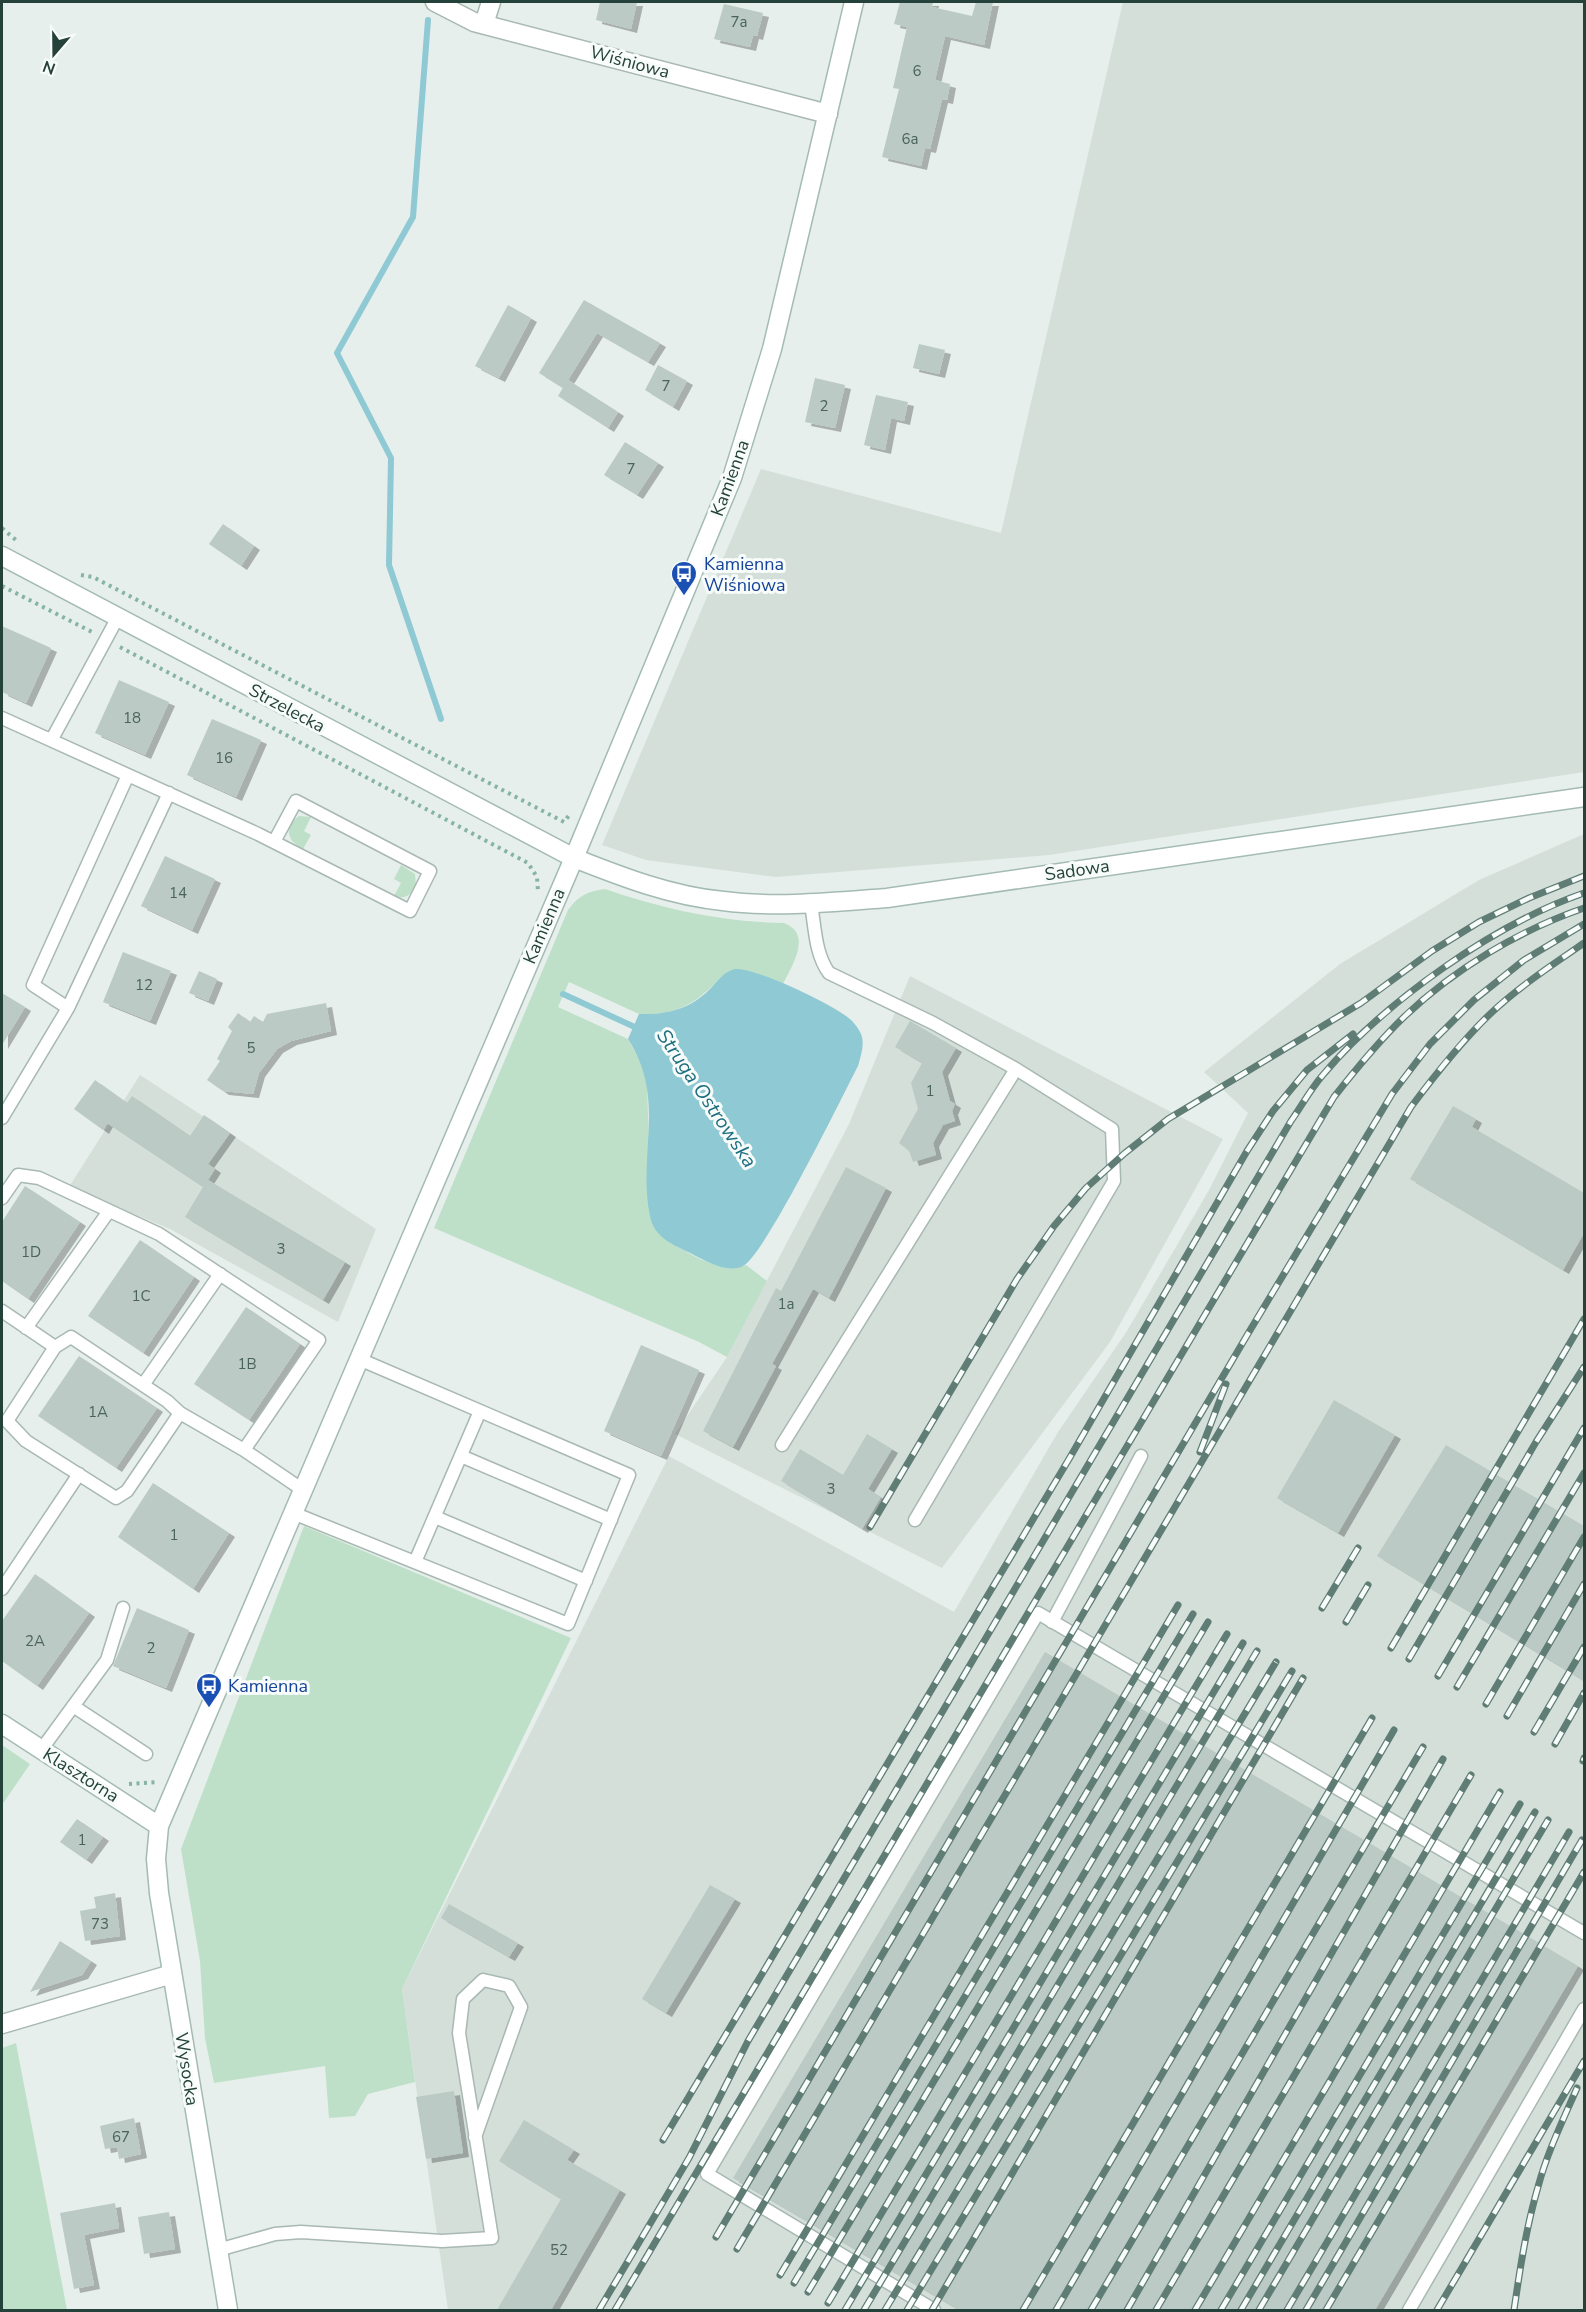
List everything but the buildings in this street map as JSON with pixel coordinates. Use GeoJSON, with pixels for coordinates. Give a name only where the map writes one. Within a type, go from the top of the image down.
{"type":"FeatureCollection","features":[{"type":"Feature","properties":{"kind":"street","name":"Wiśniowa"},"geometry":{"type":"LineString","coordinates":[[435,2],[474,22],[828,114]]}},
{"type":"Feature","properties":{"kind":"street"},"geometry":{"type":"LineString","coordinates":[[484,24],[490,2]]}},
{"type":"Feature","properties":{"kind":"street","name":"Kamienna"},"geometry":{"type":"LineString","coordinates":[[159,1826],[574,858],[732,478],[772,349],[854,2]]}},
{"type":"Feature","properties":{"kind":"street","name":"Strzelecka"},"geometry":{"type":"LineString","coordinates":[[2,556],[574,858]]}},
{"type":"Feature","properties":{"kind":"street","name":"Sadowa"},"geometry":{"type":"LineString","coordinates":[[574,858],[627,879],[677,893],[729,902],[811,904],[887,898],[1584,796]]}},
{"type":"Feature","properties":{"kind":"street","name":"Klasztorna"},"geometry":{"type":"LineString","coordinates":[[2,1724],[159,1826]]}},
{"type":"Feature","properties":{"kind":"street","name":"Wysocka"},"geometry":{"type":"LineString","coordinates":[[159,1826],[156,1859],[172,1974],[228,2310]]}},
{"type":"Feature","properties":{"kind":"street"},"geometry":{"type":"LineString","coordinates":[[2,2024],[172,1974]]}},
{"type":"Feature","properties":{"kind":"lane"},"geometry":{"type":"LineString","coordinates":[[52,739],[118,617]]}},
{"type":"Feature","properties":{"kind":"lane"},"geometry":{"type":"LineString","coordinates":[[2,718],[274,842],[410,911],[430,871],[296,801],[274,842]]}},
{"type":"Feature","properties":{"kind":"lane"},"geometry":{"type":"LineString","coordinates":[[68,1008],[33,985],[128,774]]}},
{"type":"Feature","properties":{"kind":"lane"},"geometry":{"type":"LineString","coordinates":[[2,1118],[68,1008],[170,793]]}},
{"type":"Feature","properties":{"kind":"lane"},"geometry":{"type":"LineString","coordinates":[[811,904],[818,952],[822,964],[829,973],[933,1023],[1016,1069],[1112,1129],[1114,1180],[915,1520]]}},
{"type":"Feature","properties":{"kind":"lane"},"geometry":{"type":"LineString","coordinates":[[782,1445],[1016,1069]]}},
{"type":"Feature","properties":{"kind":"lane"},"geometry":{"type":"LineString","coordinates":[[2,1198],[18,1175],[39,1178],[159,1234],[320,1340],[244,1450]]}},
{"type":"Feature","properties":{"kind":"lane"},"geometry":{"type":"LineString","coordinates":[[27,1328],[109,1211]]}},
{"type":"Feature","properties":{"kind":"lane"},"geometry":{"type":"LineString","coordinates":[[143,1385],[220,1274]]}},
{"type":"Feature","properties":{"kind":"lane"},"geometry":{"type":"LineString","coordinates":[[2,1311],[56,1347]]}},
{"type":"Feature","properties":{"kind":"lane"},"geometry":{"type":"LineString","coordinates":[[180,1413],[127,1491],[116,1498],[26,1441],[7,1421],[56,1347],[71,1337],[167,1401],[180,1413],[244,1450],[303,1490]]}},
{"type":"Feature","properties":{"kind":"lane"},"geometry":{"type":"LineString","coordinates":[[293,1513],[568,1624],[629,1475],[359,1359]]}},
{"type":"Feature","properties":{"kind":"lane"},"geometry":{"type":"LineString","coordinates":[[415,1562],[480,1411]]}},
{"type":"Feature","properties":{"kind":"lane"},"geometry":{"type":"LineString","coordinates":[[461,1456],[611,1520]]}},
{"type":"Feature","properties":{"kind":"lane"},"geometry":{"type":"LineString","coordinates":[[1052,1622],[1140,1456]]}},
{"type":"Feature","properties":{"kind":"lane"},"geometry":{"type":"LineString","coordinates":[[2,1589],[79,1474]]}},
{"type":"Feature","properties":{"kind":"lane"},"geometry":{"type":"LineString","coordinates":[[435,1517],[586,1581]]}},
{"type":"Feature","properties":{"kind":"lane"},"geometry":{"type":"LineString","coordinates":[[41,1750],[107,1660],[123,1608]]}},
{"type":"Feature","properties":{"kind":"lane"},"geometry":{"type":"LineString","coordinates":[[934,2310],[707,2174],[1038,1613],[1584,1933]]}},
{"type":"Feature","properties":{"kind":"lane"},"geometry":{"type":"LineString","coordinates":[[74,1706],[146,1754]]}},
{"type":"Feature","properties":{"kind":"lane"},"geometry":{"type":"LineString","coordinates":[[218,2250],[275,2234],[302,2232],[442,2241],[492,2238],[459,2032],[462,1998],[483,1980],[509,1986],[521,2007],[476,2136]]}},
{"type":"Feature","properties":{"kind":"lane"},"geometry":{"type":"LineString","coordinates":[[1409,2310],[1584,2009]]}},
{"type":"Feature","properties":{"kind":"path"},"geometry":{"type":"LineString","coordinates":[[2,528],[24,547]]}},
{"type":"Feature","properties":{"kind":"path"},"geometry":{"type":"LineString","coordinates":[[76,573],[93,577],[564,822],[571,813]]}},
{"type":"Feature","properties":{"kind":"path"},"geometry":{"type":"LineString","coordinates":[[2,586],[528,863],[537,877],[539,898],[537,904],[552,908]]}},
{"type":"Feature","properties":{"kind":"shaded area"},"geometry":{"type":"Polygon","coordinates":[[[1123,2],[1584,2],[1584,772],[1049,855],[776,877],[646,860],[602,845],[761,469],[1001,533],[1123,2]]]}},
{"type":"Feature","properties":{"kind":"shaded area"},"geometry":{"type":"Polygon","coordinates":[[[1584,834],[1584,2310],[448,2310],[402,1989],[669,1456],[954,1612],[1058,1432],[1127,1331],[1209,1190],[1248,1113],[1204,1072],[1340,964],[1479,880],[1584,834]]]}},
{"type":"Feature","properties":{"kind":"shaded area"},"geometry":{"type":"Polygon","coordinates":[[[910,976],[1223,1139],[1110,1342],[942,1568],[675,1434],[727,1357],[849,1124],[910,976]]]}},
{"type":"Feature","properties":{"kind":"shaded area"},"geometry":{"type":"Polygon","coordinates":[[[140,1075],[376,1229],[338,1322],[170,1229],[69,1187],[140,1075]]]}},
{"type":"Feature","properties":{"kind":"green space"},"geometry":{"type":"Polygon","coordinates":[[[299,816],[311,817],[304,831],[311,835],[303,849],[293,842],[289,835],[290,823],[299,816]]]}},
{"type":"Feature","properties":{"kind":"green space"},"geometry":{"type":"Polygon","coordinates":[[[401,865],[415,874],[416,885],[410,894],[404,897],[394,896],[401,883],[394,879],[401,865]]]}},
{"type":"Feature","properties":{"kind":"green space"},"geometry":{"type":"Polygon","coordinates":[[[605,889],[649,903],[693,913],[738,920],[784,923],[793,928],[797,934],[798,951],[783,984],[764,976],[722,976],[704,994],[685,1006],[664,1013],[639,1014],[569,982],[558,1007],[628,1039],[641,1062],[647,1081],[649,1147],[663,1238],[692,1255],[714,1264],[725,1267],[746,1265],[767,1281],[727,1357],[699,1342],[434,1228],[568,910],[584,895],[605,889]]]}},
{"type":"Feature","properties":{"kind":"green space"},"geometry":{"type":"Polygon","coordinates":[[[304,1526],[571,1638],[402,1989],[415,2082],[368,2094],[355,2116],[329,2118],[325,2066],[214,2083],[205,2038],[200,1961],[181,1849],[304,1526]]]}},
{"type":"Feature","properties":{"kind":"green space"},"geometry":{"type":"Polygon","coordinates":[[[2,1745],[30,1764],[2,1805],[2,1745]]]}},
{"type":"Feature","properties":{"kind":"green space"},"geometry":{"type":"Polygon","coordinates":[[[16,2043],[67,2310],[2,2310],[2,2048],[16,2043]]]}},
{"type":"Feature","properties":{"kind":"water"},"geometry":{"type":"Polygon","coordinates":[[[735,969],[775,980],[837,1010],[857,1026],[863,1046],[858,1066],[803,1174],[768,1234],[754,1256],[743,1266],[724,1268],[672,1244],[660,1235],[652,1224],[647,1193],[649,1105],[640,1061],[628,1039],[639,1014],[668,1012],[686,1006],[702,997],[724,975],[735,969]]]}},
{"type":"Feature","properties":{"kind":"waterway"},"geometry":{"type":"LineString","coordinates":[[428,20],[413,217],[337,353],[391,458],[389,565],[441,719]]}},
{"type":"Feature","properties":{"kind":"waterway","name":"Struga Ostrowska"},"geometry":{"type":"LineString","coordinates":[[563,994],[639,1029]]}},
{"type":"Feature","properties":{"kind":"railway"},"geometry":{"type":"LineString","coordinates":[[870,1527],[1017,1279],[1054,1226],[1086,1188],[1168,1119],[1361,1003],[1432,951],[1479,922],[1529,898],[1584,876]]}},
{"type":"Feature","properties":{"kind":"railway"},"geometry":{"type":"LineString","coordinates":[[599,2310],[689,2158],[748,2041],[1291,1121],[1314,1087],[1347,1048],[1376,1021],[1442,969],[1514,924],[1584,893]]}},
{"type":"Feature","properties":{"kind":"railway"},"geometry":{"type":"LineString","coordinates":[[615,2310],[1334,1097],[1395,1026],[1423,999],[1444,983],[1512,940],[1584,908]]}},
{"type":"Feature","properties":{"kind":"railway"},"geometry":{"type":"LineString","coordinates":[[716,2237],[1249,1332],[1392,1094],[1430,1044],[1474,1000],[1524,960],[1584,924]]}},
{"type":"Feature","properties":{"kind":"railway"},"geometry":{"type":"LineString","coordinates":[[737,2249],[1411,1107],[1448,1060],[1489,1015],[1523,986],[1584,943]]}},
{"type":"Feature","properties":{"kind":"railway"},"geometry":{"type":"LineString","coordinates":[[663,2140],[1069,1459],[1247,1151],[1273,1111],[1307,1070],[1353,1034]]}},
{"type":"Feature","properties":{"kind":"railway"},"geometry":{"type":"LineString","coordinates":[[1391,1648],[1584,1319]]}},
{"type":"Feature","properties":{"kind":"railway"},"geometry":{"type":"LineString","coordinates":[[1409,1659],[1536,1442],[1584,1367]]}},
{"type":"Feature","properties":{"kind":"railway"},"geometry":{"type":"LineString","coordinates":[[1200,1452],[1226,1384]]}},
{"type":"Feature","properties":{"kind":"railway"},"geometry":{"type":"LineString","coordinates":[[1438,1676],[1584,1428]]}},
{"type":"Feature","properties":{"kind":"railway"},"geometry":{"type":"LineString","coordinates":[[1457,1687],[1584,1473]]}},
{"type":"Feature","properties":{"kind":"railway"},"geometry":{"type":"LineString","coordinates":[[1486,1704],[1584,1537]]}},
{"type":"Feature","properties":{"kind":"railway"},"geometry":{"type":"LineString","coordinates":[[1322,1608],[1358,1548]]}},
{"type":"Feature","properties":{"kind":"railway"},"geometry":{"type":"LineString","coordinates":[[1507,1716],[1584,1584]]}},
{"type":"Feature","properties":{"kind":"railway"},"geometry":{"type":"LineString","coordinates":[[1346,1622],[1368,1585]]}},
{"type":"Feature","properties":{"kind":"railway"},"geometry":{"type":"LineString","coordinates":[[780,2275],[1178,1605]]}},
{"type":"Feature","properties":{"kind":"railway"},"geometry":{"type":"LineString","coordinates":[[794,2283],[1193,1614]]}},
{"type":"Feature","properties":{"kind":"railway"},"geometry":{"type":"LineString","coordinates":[[808,2292],[1208,1622]]}},
{"type":"Feature","properties":{"kind":"railway"},"geometry":{"type":"LineString","coordinates":[[828,2303],[1227,1634]]}},
{"type":"Feature","properties":{"kind":"railway"},"geometry":{"type":"LineString","coordinates":[[845,2310],[1243,1643]]}},
{"type":"Feature","properties":{"kind":"railway"},"geometry":{"type":"LineString","coordinates":[[1534,1732],[1584,1647]]}},
{"type":"Feature","properties":{"kind":"railway"},"geometry":{"type":"LineString","coordinates":[[864,2310],[1257,1651]]}},
{"type":"Feature","properties":{"kind":"railway"},"geometry":{"type":"LineString","coordinates":[[885,2310],[1276,1662]]}},
{"type":"Feature","properties":{"kind":"railway"},"geometry":{"type":"LineString","coordinates":[[907,2310],[1292,1671]]}},
{"type":"Feature","properties":{"kind":"railway"},"geometry":{"type":"LineString","coordinates":[[932,2310],[1303,1678]]}},
{"type":"Feature","properties":{"kind":"railway"},"geometry":{"type":"LineString","coordinates":[[1555,1744],[1584,1693]]}},
{"type":"Feature","properties":{"kind":"railway"},"geometry":{"type":"LineString","coordinates":[[1023,2310],[1372,1718]]}},
{"type":"Feature","properties":{"kind":"railway"},"geometry":{"type":"LineString","coordinates":[[1056,2310],[1394,1730]]}},
{"type":"Feature","properties":{"kind":"railway"},"geometry":{"type":"LineString","coordinates":[[1091,2310],[1423,1747]]}},
{"type":"Feature","properties":{"kind":"railway"},"geometry":{"type":"LineString","coordinates":[[1127,2310],[1443,1759]]}},
{"type":"Feature","properties":{"kind":"railway"},"geometry":{"type":"LineString","coordinates":[[1156,2310],[1471,1775]]}},
{"type":"Feature","properties":{"kind":"railway"},"geometry":{"type":"LineString","coordinates":[[1195,2310],[1500,1792]]}},
{"type":"Feature","properties":{"kind":"railway"},"geometry":{"type":"LineString","coordinates":[[1221,2310],[1520,1804]]}},
{"type":"Feature","properties":{"kind":"railway"},"geometry":{"type":"LineString","coordinates":[[1241,2310],[1535,1812]]}},
{"type":"Feature","properties":{"kind":"railway"},"geometry":{"type":"LineString","coordinates":[[1259,2310],[1548,1820]]}},
{"type":"Feature","properties":{"kind":"railway"},"geometry":{"type":"LineString","coordinates":[[1287,2310],[1569,1832]]}},
{"type":"Feature","properties":{"kind":"railway"},"geometry":{"type":"LineString","coordinates":[[1306,2310],[1582,1840]]}},
{"type":"Feature","properties":{"kind":"railway"},"geometry":{"type":"LineString","coordinates":[[1326,2310],[1584,1872]]}},
{"type":"Feature","properties":{"kind":"railway"},"geometry":{"type":"LineString","coordinates":[[1437,2310],[1584,2061]]}},
{"type":"Feature","properties":{"kind":"railway"},"geometry":{"type":"LineString","coordinates":[[1514,2310],[1527,2233],[1538,2187],[1551,2149],[1577,2088]]}},
{"type":"Feature","properties":{"kind":"place","name":"Kamienna Wiśniowa"},"geometry":{"type":"Point","coordinates":[684,597]}},
{"type":"Feature","properties":{"kind":"place","name":"Kamienna"},"geometry":{"type":"Point","coordinates":[209,1709]}}]}
